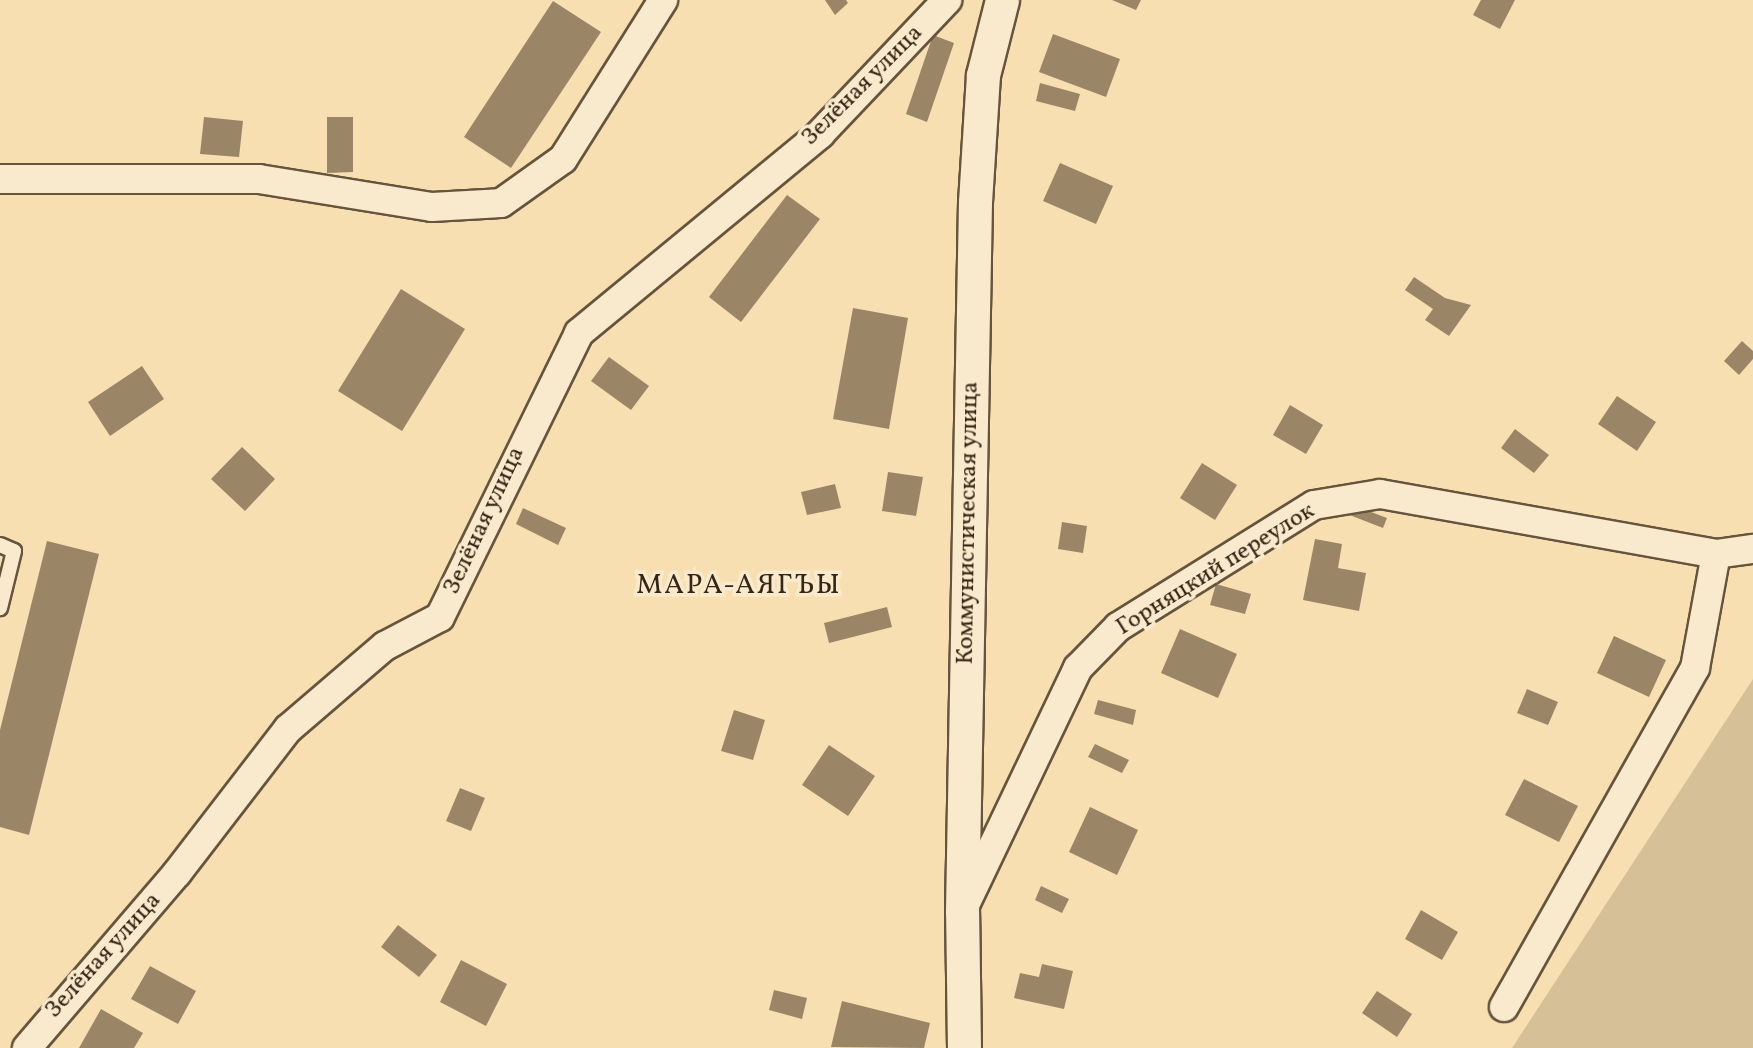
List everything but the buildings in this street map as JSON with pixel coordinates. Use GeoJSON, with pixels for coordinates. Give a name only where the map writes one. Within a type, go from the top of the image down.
{"type":"FeatureCollection","features":[{"type":"Feature","properties":{"kind":"street"},"geometry":{"type":"LineString","coordinates":[[0,180],[259,179],[432,207],[501,203],[563,159],[663,0]]}},
{"type":"Feature","properties":{"kind":"street","name":"Зелёная улица"},"geometry":{"type":"LineString","coordinates":[[27,1048],[177,873],[288,729],[385,646],[440,617],[579,333],[820,134],[947,0]]}},
{"type":"Feature","properties":{"kind":"street","name":"Коммунистическая улица"},"geometry":{"type":"LineString","coordinates":[[964,1048],[962,911],[975,202],[982,75],[1002,0]]}},
{"type":"Feature","properties":{"kind":"street","name":"Горняцкий переулок"},"geometry":{"type":"LineString","coordinates":[[962,911],[1078,668],[1118,627],[1314,505],[1380,494],[1716,554],[1753,549]]}},
{"type":"Feature","properties":{"kind":"street"},"geometry":{"type":"LineString","coordinates":[[1504,1007],[1695,668],[1716,554]]}},
{"type":"Feature","properties":{"kind":"lane"},"geometry":{"type":"LineString","coordinates":[[0,545],[14,551],[0,608]]}},
{"type":"Feature","properties":{"kind":"shaded area"},"geometry":{"type":"Polygon","coordinates":[[[1753,679],[1753,1048],[1512,1048],[1753,679]]]}},
{"type":"Feature","properties":{"kind":"district","name":"МАРА-АЯГЪЫ"},"geometry":{"type":"Point","coordinates":[739,586]}}]}
